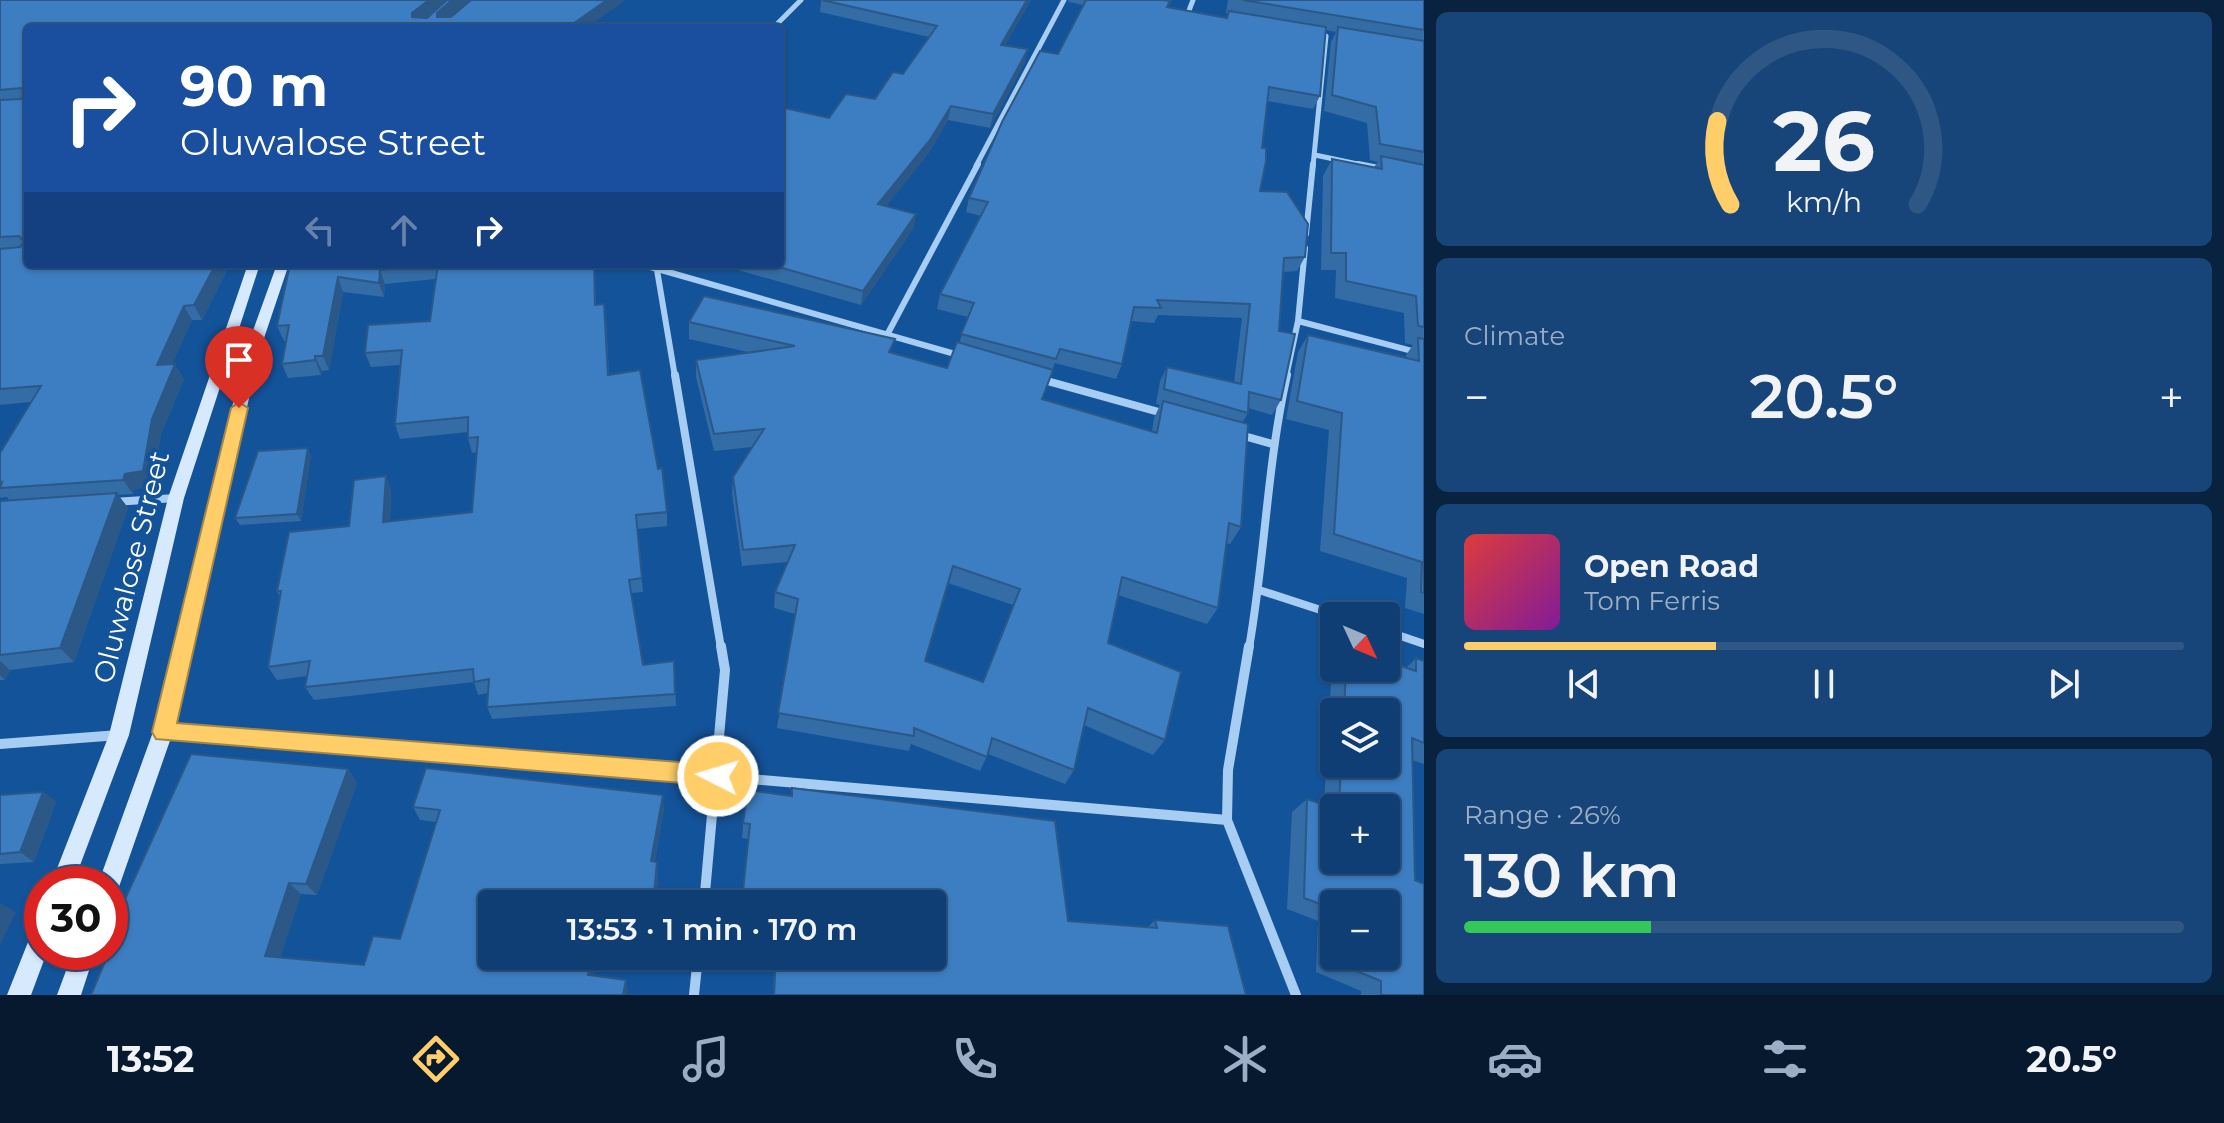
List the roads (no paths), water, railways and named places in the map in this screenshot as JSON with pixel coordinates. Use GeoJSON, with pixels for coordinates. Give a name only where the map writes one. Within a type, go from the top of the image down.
{"type":"FeatureCollection","features":[{"type":"Feature","properties":{"kind":"street"},"geometry":{"type":"LineString","coordinates":[[777,24],[801,0]]}},
{"type":"Feature","properties":{"kind":"street"},"geometry":{"type":"LineString","coordinates":[[887,335],[1064,0]]}},
{"type":"Feature","properties":{"kind":"street"},"geometry":{"type":"LineString","coordinates":[[1188,13],[1193,0]]}},
{"type":"Feature","properties":{"kind":"street"},"geometry":{"type":"LineString","coordinates":[[1174,10],[1204,15]]}},
{"type":"Feature","properties":{"kind":"street"},"geometry":{"type":"LineString","coordinates":[[1311,34],[1340,38]]}},
{"type":"Feature","properties":{"kind":"street"},"geometry":{"type":"LineString","coordinates":[[1296,995],[1227,820],[1228,770],[1259,590],[1272,444],[1298,321],[1326,36]]}},
{"type":"Feature","properties":{"kind":"street"},"geometry":{"type":"LineString","coordinates":[[1315,155],[1393,170]]}},
{"type":"Feature","properties":{"kind":"street","name":"Oluwalose Street"},"geometry":{"type":"LineString","coordinates":[[69,866],[119,735],[176,498],[253,268]]}},
{"type":"Feature","properties":{"kind":"street"},"geometry":{"type":"LineString","coordinates":[[115,866],[163,732],[253,350],[282,268]]}},
{"type":"Feature","properties":{"kind":"street"},"geometry":{"type":"LineString","coordinates":[[651,268],[976,360]]}},
{"type":"Feature","properties":{"kind":"street"},"geometry":{"type":"LineString","coordinates":[[657,270],[725,670],[706,890]]}},
{"type":"Feature","properties":{"kind":"street"},"geometry":{"type":"LineString","coordinates":[[1298,321],[1424,354]]}},
{"type":"Feature","properties":{"kind":"street"},"geometry":{"type":"LineString","coordinates":[[223,352],[253,350]]}},
{"type":"Feature","properties":{"kind":"street"},"geometry":{"type":"LineString","coordinates":[[1035,377],[1183,419]]}},
{"type":"Feature","properties":{"kind":"street"},"geometry":{"type":"LineString","coordinates":[[1228,431],[1272,444]]}},
{"type":"Feature","properties":{"kind":"street"},"geometry":{"type":"LineString","coordinates":[[103,503],[176,498]]}},
{"type":"Feature","properties":{"kind":"street"},"geometry":{"type":"LineString","coordinates":[[1259,590],[1320,610]]}},
{"type":"Feature","properties":{"kind":"street"},"geometry":{"type":"LineString","coordinates":[[1400,636],[1424,644]]}},
{"type":"Feature","properties":{"kind":"street"},"geometry":{"type":"LineString","coordinates":[[163,732],[1227,820]]}},
{"type":"Feature","properties":{"kind":"street"},"geometry":{"type":"LineString","coordinates":[[0,744],[119,735]]}},
{"type":"Feature","properties":{"kind":"street"},"geometry":{"type":"LineString","coordinates":[[19,995],[29,970]]}},
{"type":"Feature","properties":{"kind":"street"},"geometry":{"type":"LineString","coordinates":[[69,995],[78,970]]}},
{"type":"Feature","properties":{"kind":"street"},"geometry":{"type":"LineString","coordinates":[[694,995],[697,970]]}}]}
